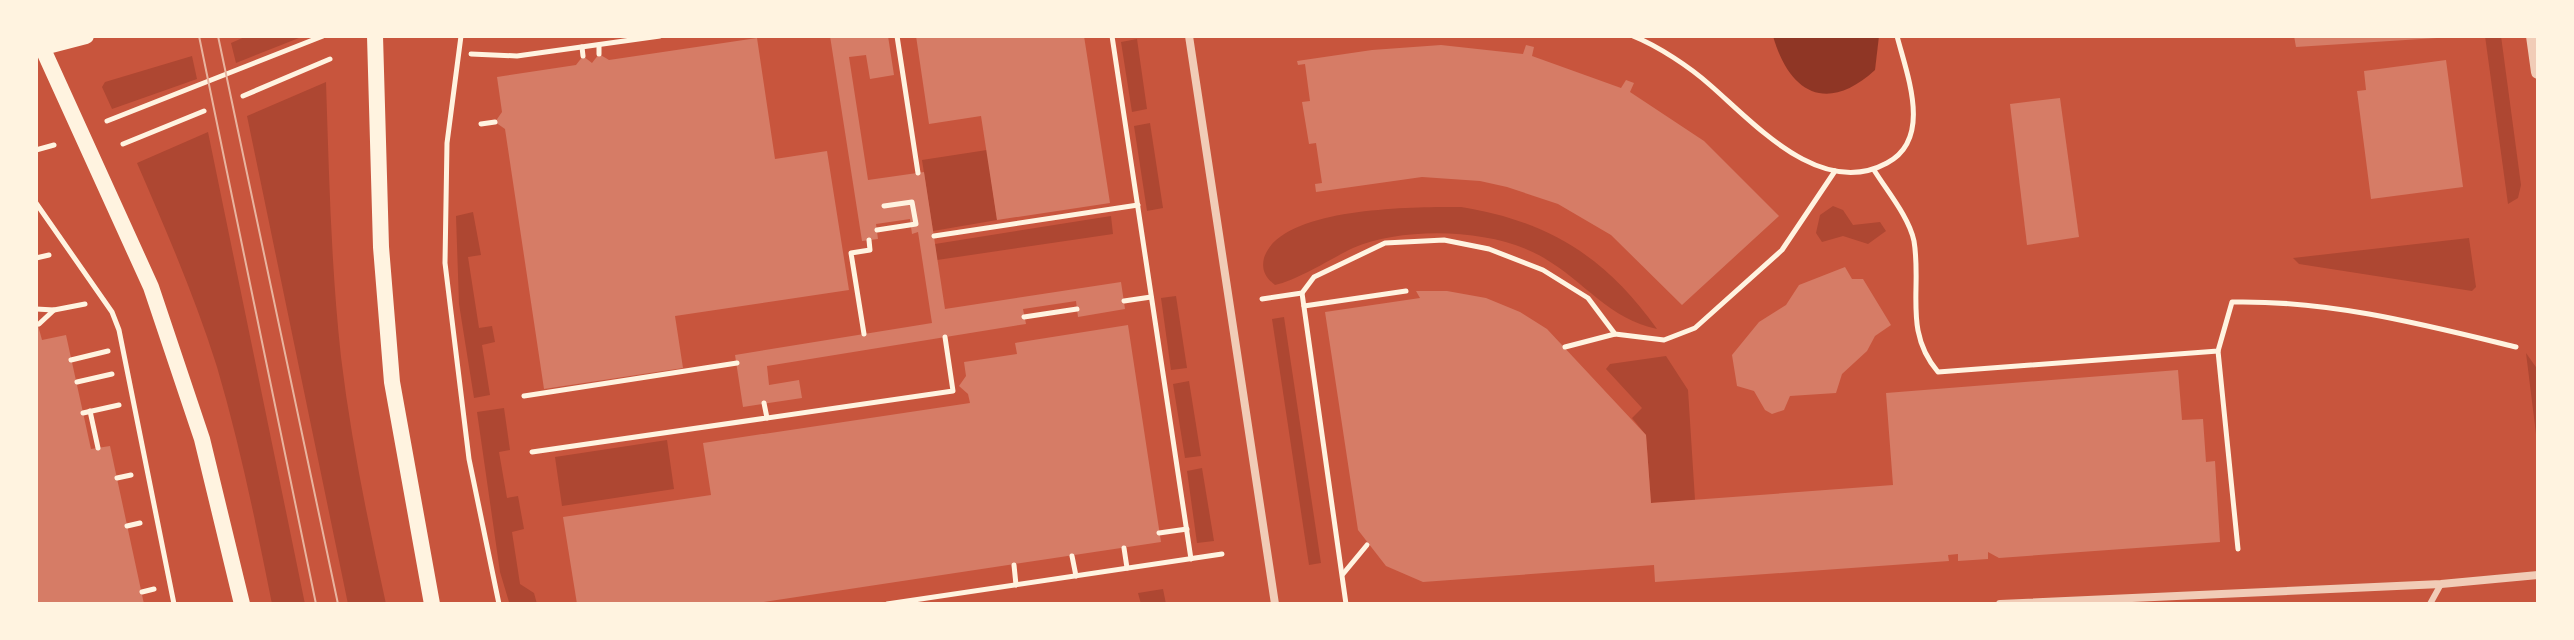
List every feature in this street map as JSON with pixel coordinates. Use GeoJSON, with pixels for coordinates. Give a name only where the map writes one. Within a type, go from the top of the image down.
{"type":"FeatureCollection","features":[{"type":"Feature","properties":{"kind":"main road"},"geometry":{"type":"LineString","coordinates":[[86,36],[39,44],[151,287],[202,439],[242,604]]}},
{"type":"Feature","properties":{"kind":"main road"},"geometry":{"type":"LineString","coordinates":[[375,36],[381,247],[392,382],[432,604]]}},
{"type":"Feature","properties":{"kind":"street"},"geometry":{"type":"LineString","coordinates":[[1189,36],[1275,604]]}},
{"type":"Feature","properties":{"kind":"street"},"geometry":{"type":"LineString","coordinates":[[2533,36],[2538,72]]}},
{"type":"Feature","properties":{"kind":"street"},"geometry":{"type":"LineString","coordinates":[[2000,604],[2441,584],[2538,575]]}},
{"type":"Feature","properties":{"kind":"lane"},"geometry":{"type":"LineString","coordinates":[[2430,604],[2441,584]]}},
{"type":"Feature","properties":{"kind":"path"},"geometry":{"type":"LineString","coordinates":[[112,119],[323,36]]}},
{"type":"Feature","properties":{"kind":"path"},"geometry":{"type":"LineString","coordinates":[[461,36],[447,143],[445,263],[469,459],[499,604]]}},
{"type":"Feature","properties":{"kind":"path"},"geometry":{"type":"LineString","coordinates":[[471,54],[517,56],[660,36]]}},
{"type":"Feature","properties":{"kind":"path"},"geometry":{"type":"LineString","coordinates":[[897,36],[918,173]]}},
{"type":"Feature","properties":{"kind":"path"},"geometry":{"type":"LineString","coordinates":[[1112,36],[1191,559]]}},
{"type":"Feature","properties":{"kind":"path"},"geometry":{"type":"LineString","coordinates":[[1637,37],[1708,83],[1759,131],[1805,159],[1835,171],[1874,170],[1900,157],[1913,127],[1911,89],[1897,36]]}},
{"type":"Feature","properties":{"kind":"path"},"geometry":{"type":"LineString","coordinates":[[599,45],[599,54]]}},
{"type":"Feature","properties":{"kind":"path"},"geometry":{"type":"LineString","coordinates":[[582,47],[583,56]]}},
{"type":"Feature","properties":{"kind":"path"},"geometry":{"type":"LineString","coordinates":[[243,96],[330,59]]}},
{"type":"Feature","properties":{"kind":"path"},"geometry":{"type":"LineString","coordinates":[[123,144],[204,111]]}},
{"type":"Feature","properties":{"kind":"path"},"geometry":{"type":"LineString","coordinates":[[481,124],[495,122]]}},
{"type":"Feature","properties":{"kind":"path"},"geometry":{"type":"LineString","coordinates":[[36,150],[50,147]]}},
{"type":"Feature","properties":{"kind":"path"},"geometry":{"type":"LineString","coordinates":[[1874,170],[1911,230],[1916,263],[1913,313],[1916,331],[1921,349],[1938,372],[2218,351]]}},
{"type":"Feature","properties":{"kind":"path"},"geometry":{"type":"LineString","coordinates":[[1565,347],[1615,334],[1664,340],[1695,328],[1782,250],[1835,171]]}},
{"type":"Feature","properties":{"kind":"path"},"geometry":{"type":"LineString","coordinates":[[877,230],[916,224],[912,202],[884,206]]}},
{"type":"Feature","properties":{"kind":"path"},"geometry":{"type":"LineString","coordinates":[[36,203],[112,312],[119,330],[174,604]]}},
{"type":"Feature","properties":{"kind":"path"},"geometry":{"type":"LineString","coordinates":[[934,236],[1138,205]]}},
{"type":"Feature","properties":{"kind":"path"},"geometry":{"type":"LineString","coordinates":[[864,334],[851,253],[870,250],[869,240]]}},
{"type":"Feature","properties":{"kind":"path"},"geometry":{"type":"LineString","coordinates":[[1262,299],[1302,293],[1314,277],[1385,243],[1444,240],[1489,249],[1543,270],[1588,298],[1615,334]]}},
{"type":"Feature","properties":{"kind":"path"},"geometry":{"type":"LineString","coordinates":[[36,258],[49,255]]}},
{"type":"Feature","properties":{"kind":"path"},"geometry":{"type":"LineString","coordinates":[[1304,306],[1406,291]]}},
{"type":"Feature","properties":{"kind":"path"},"geometry":{"type":"LineString","coordinates":[[1302,293],[1346,604]]}},
{"type":"Feature","properties":{"kind":"path"},"geometry":{"type":"LineString","coordinates":[[1124,301],[1151,297]]}},
{"type":"Feature","properties":{"kind":"path"},"geometry":{"type":"LineString","coordinates":[[2238,549],[2218,351],[2232,302],[2284,301],[2395,317],[2516,347]]}},
{"type":"Feature","properties":{"kind":"path"},"geometry":{"type":"LineString","coordinates":[[36,309],[54,310],[85,304]]}},
{"type":"Feature","properties":{"kind":"path"},"geometry":{"type":"LineString","coordinates":[[1024,317],[1077,309]]}},
{"type":"Feature","properties":{"kind":"path"},"geometry":{"type":"LineString","coordinates":[[39,324],[54,310]]}},
{"type":"Feature","properties":{"kind":"path"},"geometry":{"type":"LineString","coordinates":[[532,452],[953,391],[956,387],[945,337]]}},
{"type":"Feature","properties":{"kind":"path"},"geometry":{"type":"LineString","coordinates":[[71,360],[108,351]]}},
{"type":"Feature","properties":{"kind":"path"},"geometry":{"type":"LineString","coordinates":[[524,396],[737,363]]}},
{"type":"Feature","properties":{"kind":"path"},"geometry":{"type":"LineString","coordinates":[[77,382],[112,374]]}},
{"type":"Feature","properties":{"kind":"path"},"geometry":{"type":"LineString","coordinates":[[764,403],[767,418]]}},
{"type":"Feature","properties":{"kind":"path"},"geometry":{"type":"LineString","coordinates":[[98,448],[86,412],[119,405]]}},
{"type":"Feature","properties":{"kind":"path"},"geometry":{"type":"LineString","coordinates":[[117,478],[131,475]]}},
{"type":"Feature","properties":{"kind":"path"},"geometry":{"type":"LineString","coordinates":[[127,526],[140,523]]}},
{"type":"Feature","properties":{"kind":"path"},"geometry":{"type":"LineString","coordinates":[[1159,533],[1187,529]]}},
{"type":"Feature","properties":{"kind":"path"},"geometry":{"type":"LineString","coordinates":[[1343,575],[1367,545]]}},
{"type":"Feature","properties":{"kind":"path"},"geometry":{"type":"LineString","coordinates":[[1124,548],[1127,568]]}},
{"type":"Feature","properties":{"kind":"path"},"geometry":{"type":"LineString","coordinates":[[887,604],[1222,554]]}},
{"type":"Feature","properties":{"kind":"path"},"geometry":{"type":"LineString","coordinates":[[1072,556],[1076,576]]}},
{"type":"Feature","properties":{"kind":"path"},"geometry":{"type":"LineString","coordinates":[[1014,565],[1016,585]]}},
{"type":"Feature","properties":{"kind":"path"},"geometry":{"type":"LineString","coordinates":[[142,592],[154,589]]}},
{"type":"Feature","properties":{"kind":"shaded area"},"geometry":{"type":"Polygon","coordinates":[[[247,36],[304,36],[236,63],[231,43],[247,36]]]}},
{"type":"Feature","properties":{"kind":"shaded area"},"geometry":{"type":"Polygon","coordinates":[[[1773,36],[1879,36],[1875,70],[1842,91],[1827,94],[1813,91],[1800,84],[1790,72],[1773,36]]]}},
{"type":"Feature","properties":{"kind":"shaded area"},"geometry":{"type":"Polygon","coordinates":[[[2485,36],[2501,36],[2521,185],[2518,198],[2508,204],[2485,36]]]}},
{"type":"Feature","properties":{"kind":"shaded area"},"geometry":{"type":"Polygon","coordinates":[[[1137,39],[1147,109],[1132,112],[1121,42],[1137,39]]]}},
{"type":"Feature","properties":{"kind":"shaded area"},"geometry":{"type":"Polygon","coordinates":[[[192,56],[197,79],[112,109],[102,87],[105,82],[192,56]]]}},
{"type":"Feature","properties":{"kind":"shaded area"},"geometry":{"type":"Polygon","coordinates":[[[326,82],[341,357],[360,481],[386,604],[348,604],[247,116],[326,82]]]}},
{"type":"Feature","properties":{"kind":"shaded area"},"geometry":{"type":"Polygon","coordinates":[[[1150,123],[1163,208],[1147,211],[1134,126],[1150,123]]]}},
{"type":"Feature","properties":{"kind":"shaded area"},"geometry":{"type":"Polygon","coordinates":[[[208,132],[305,604],[272,604],[254,514],[217,367],[190,289],[137,163],[208,132]]]}},
{"type":"Feature","properties":{"kind":"shaded area"},"geometry":{"type":"Polygon","coordinates":[[[987,150],[997,220],[933,231],[922,160],[987,150]]]}},
{"type":"Feature","properties":{"kind":"shaded area"},"geometry":{"type":"Polygon","coordinates":[[[1833,206],[1843,210],[1853,225],[1880,222],[1886,231],[1868,244],[1843,236],[1822,242],[1816,233],[1820,215],[1833,206]]]}},
{"type":"Feature","properties":{"kind":"shaded area"},"geometry":{"type":"Polygon","coordinates":[[[1461,207],[1521,222],[1572,246],[1596,262],[1617,282],[1657,329],[1625,317],[1544,258],[1524,248],[1475,236],[1423,234],[1374,241],[1275,285],[1264,270],[1264,258],[1275,241],[1295,228],[1322,219],[1384,209],[1461,207]]]}},
{"type":"Feature","properties":{"kind":"shaded area"},"geometry":{"type":"Polygon","coordinates":[[[473,212],[481,255],[468,257],[479,328],[492,326],[495,342],[482,345],[490,395],[474,398],[459,304],[456,216],[473,212]]]}},
{"type":"Feature","properties":{"kind":"shaded area"},"geometry":{"type":"Polygon","coordinates":[[[1111,216],[1113,234],[937,260],[935,244],[1111,216]]]}},
{"type":"Feature","properties":{"kind":"shaded area"},"geometry":{"type":"Polygon","coordinates":[[[2469,238],[2476,287],[2472,291],[2299,264],[2293,258],[2469,238]]]}},
{"type":"Feature","properties":{"kind":"shaded area"},"geometry":{"type":"Polygon","coordinates":[[[1176,296],[1187,368],[1171,370],[1161,298],[1176,296]]]}},
{"type":"Feature","properties":{"kind":"shaded area"},"geometry":{"type":"Polygon","coordinates":[[[1284,317],[1321,563],[1309,565],[1272,319],[1284,317]]]}},
{"type":"Feature","properties":{"kind":"shaded area"},"geometry":{"type":"Polygon","coordinates":[[[2526,353],[2538,370],[2538,450],[2526,353]]]}},
{"type":"Feature","properties":{"kind":"shaded area"},"geometry":{"type":"Polygon","coordinates":[[[1666,356],[1688,390],[1695,500],[1651,503],[1646,435],[1632,418],[1642,408],[1606,369],[1610,364],[1666,356]]]}},
{"type":"Feature","properties":{"kind":"shaded area"},"geometry":{"type":"Polygon","coordinates":[[[1189,381],[1201,456],[1185,458],[1173,384],[1189,381]]]}},
{"type":"Feature","properties":{"kind":"shaded area"},"geometry":{"type":"Polygon","coordinates":[[[504,408],[510,450],[499,452],[507,498],[518,496],[524,529],[512,532],[520,584],[534,593],[537,604],[509,602],[500,572],[477,412],[504,408]]]}},
{"type":"Feature","properties":{"kind":"shaded area"},"geometry":{"type":"Polygon","coordinates":[[[667,440],[674,489],[562,506],[555,457],[667,440]]]}},
{"type":"Feature","properties":{"kind":"shaded area"},"geometry":{"type":"Polygon","coordinates":[[[1202,468],[1214,541],[1197,543],[1187,471],[1202,468]]]}},
{"type":"Feature","properties":{"kind":"shaded area"},"geometry":{"type":"Polygon","coordinates":[[[1163,589],[1166,604],[1141,604],[1138,593],[1163,589]]]}},
{"type":"Feature","properties":{"kind":"building"},"geometry":{"type":"Polygon","coordinates":[[[830,36],[888,36],[894,75],[870,79],[866,55],[849,57],[868,180],[924,172],[945,309],[1121,282],[1125,309],[1078,317],[1076,301],[1023,309],[1026,324],[767,366],[769,385],[799,380],[802,398],[743,407],[735,355],[932,323],[918,232],[912,234],[910,219],[876,224],[878,239],[862,241],[830,36]]]}},
{"type":"Feature","properties":{"kind":"building"},"geometry":{"type":"Polygon","coordinates":[[[916,36],[1084,36],[1110,203],[997,220],[981,116],[929,124],[916,36]]]}},
{"type":"Feature","properties":{"kind":"building"},"geometry":{"type":"Polygon","coordinates":[[[2294,36],[2437,36],[2437,38],[2296,47],[2294,36]]]}},
{"type":"Feature","properties":{"kind":"building"},"geometry":{"type":"Polygon","coordinates":[[[757,38],[775,159],[827,151],[849,290],[675,316],[683,368],[544,389],[505,129],[495,122],[502,112],[497,77],[576,65],[583,56],[592,63],[599,54],[609,60],[757,38]]]}},
{"type":"Feature","properties":{"kind":"building"},"geometry":{"type":"Polygon","coordinates":[[[1441,45],[1523,54],[1526,45],[1534,47],[1532,56],[1621,88],[1626,80],[1634,83],[1630,92],[1704,141],[1779,216],[1682,305],[1611,235],[1558,204],[1507,187],[1480,181],[1422,177],[1316,192],[1315,184],[1322,183],[1316,143],[1309,144],[1302,102],[1310,101],[1305,64],[1298,65],[1297,61],[1372,50],[1441,45]]]}},
{"type":"Feature","properties":{"kind":"building"},"geometry":{"type":"Polygon","coordinates":[[[2446,60],[2463,187],[2371,199],[2357,91],[2366,90],[2364,71],[2446,60]]]}},
{"type":"Feature","properties":{"kind":"building"},"geometry":{"type":"Polygon","coordinates":[[[2060,98],[2079,237],[2027,245],[2010,104],[2060,98]]]}},
{"type":"Feature","properties":{"kind":"building"},"geometry":{"type":"Polygon","coordinates":[[[1845,267],[1852,279],[1863,279],[1891,325],[1875,336],[1867,351],[1842,374],[1836,393],[1790,396],[1784,410],[1772,414],[1765,410],[1754,391],[1737,386],[1732,355],[1759,322],[1786,305],[1799,285],[1845,267]]]}},
{"type":"Feature","properties":{"kind":"building"},"geometry":{"type":"Polygon","coordinates":[[[1416,291],[1447,291],[1486,298],[1520,312],[1547,329],[1646,435],[1651,503],[1893,485],[1886,393],[2178,370],[2182,420],[2203,419],[2206,462],[2215,461],[2220,542],[1999,558],[1988,552],[1988,559],[1958,561],[1958,554],[1948,555],[1949,561],[1655,582],[1654,565],[1423,582],[1386,566],[1358,530],[1325,312],[1420,298],[1416,291]]]}},
{"type":"Feature","properties":{"kind":"building"},"geometry":{"type":"Polygon","coordinates":[[[36,318],[42,340],[66,335],[91,449],[110,446],[144,604],[36,604],[36,318]]]}},
{"type":"Feature","properties":{"kind":"building"},"geometry":{"type":"Polygon","coordinates":[[[1128,325],[1161,542],[750,604],[577,604],[563,517],[711,495],[703,443],[970,403],[968,394],[959,386],[966,376],[964,362],[1017,354],[1015,343],[1128,325]]]}},
{"type":"Feature","properties":{"kind":"tram line"},"geometry":{"type":"LineString","coordinates":[[199,36],[316,604]]}},
{"type":"Feature","properties":{"kind":"tram line"},"geometry":{"type":"LineString","coordinates":[[218,36],[338,604]]}}]}
